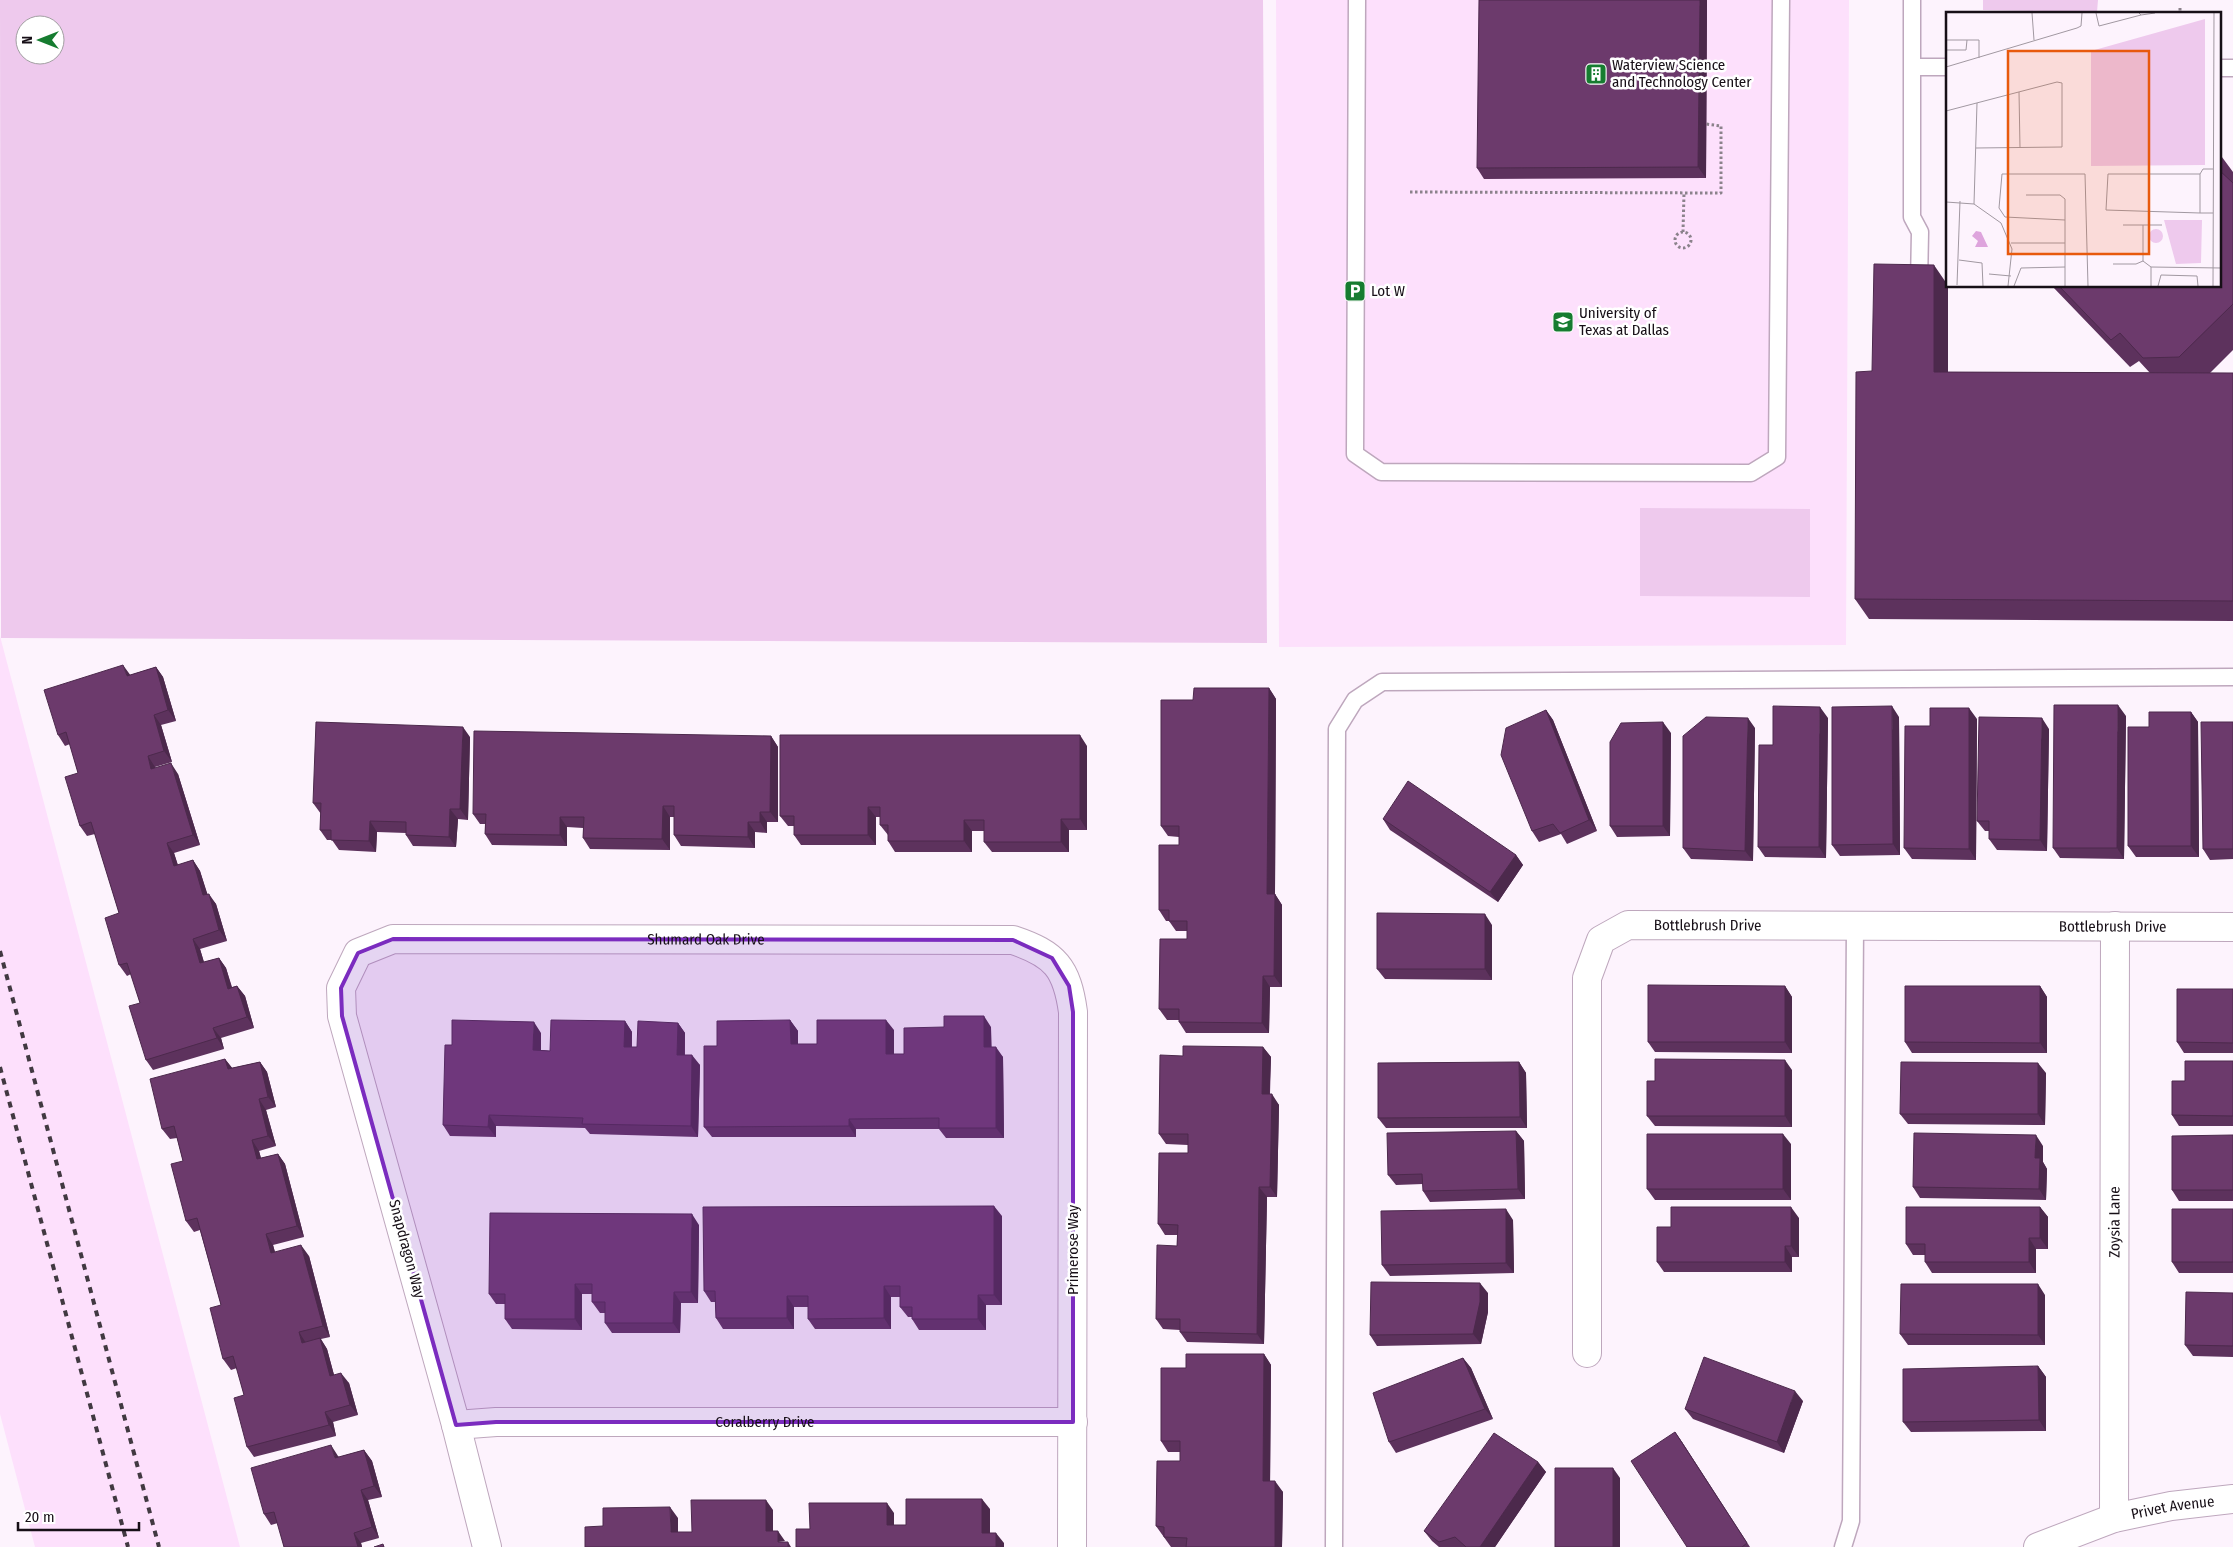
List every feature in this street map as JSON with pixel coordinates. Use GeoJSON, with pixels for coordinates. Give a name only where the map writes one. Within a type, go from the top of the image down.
{"type":"FeatureCollection","features":[{"type":"Feature","properties":{"kind":"street","name":"Bottlebrush Drive"},"geometry":{"type":"LineString","coordinates":[[1588,1352],[1588,978],[1601,940],[1628,924],[2233,927]]}},
{"type":"Feature","properties":{"kind":"street","name":"Zoysia Lane"},"geometry":{"type":"LineString","coordinates":[[2114,1518],[2115,926]]}},
{"type":"Feature","properties":{"kind":"street","name":"Shumard Oak Drive"},"geometry":{"type":"LineString","coordinates":[[358,953],[393,939],[1013,940],[1036,948],[1052,958]]}},
{"type":"Feature","properties":{"kind":"street","name":"Snapdragon Way"},"geometry":{"type":"LineString","coordinates":[[358,953],[342,988],[342,1016],[456,1426],[487,1547]]}},
{"type":"Feature","properties":{"kind":"street","name":"Primerose Way"},"geometry":{"type":"LineString","coordinates":[[1052,958],[1070,986],[1073,1012],[1072,1547]]}},
{"type":"Feature","properties":{"kind":"street","name":"Coralberry Drive"},"geometry":{"type":"LineString","coordinates":[[456,1426],[496,1422],[1073,1422]]}},
{"type":"Feature","properties":{"kind":"street","name":"Privet Avenue"},"geometry":{"type":"LineString","coordinates":[[2038,1547],[2114,1518],[2171,1506],[2233,1499]]}},
{"type":"Feature","properties":{"kind":"lane"},"geometry":{"type":"LineString","coordinates":[[1357,0],[1355,454],[1381,472],[1750,473],[1777,457],[1781,0]]}},
{"type":"Feature","properties":{"kind":"lane"},"geometry":{"type":"LineString","coordinates":[[1912,0],[1912,217],[1920,232],[1919,284]]}},
{"type":"Feature","properties":{"kind":"lane"},"geometry":{"type":"LineString","coordinates":[[1912,67],[1946,67]]}},
{"type":"Feature","properties":{"kind":"lane"},"geometry":{"type":"LineString","coordinates":[[2220,68],[2233,68]]}},
{"type":"Feature","properties":{"kind":"lane"},"geometry":{"type":"LineString","coordinates":[[1334,1547],[1336,730],[1355,700],[1382,682],[2233,677]]}},
{"type":"Feature","properties":{"kind":"lane"},"geometry":{"type":"LineString","coordinates":[[1843,1547],[1851,1521],[1854,926]]}},
{"type":"Feature","properties":{"kind":"path"},"geometry":{"type":"LineString","coordinates":[[1410,192],[1721,193],[1721,126],[1706,124]]}},
{"type":"Feature","properties":{"kind":"path"},"geometry":{"type":"LineString","coordinates":[[1683,232],[1684,193]]}},
{"type":"Feature","properties":{"kind":"path"},"geometry":{"type":"LineString","coordinates":[[1683,232],[1691,239],[1690,244],[1685,248],[1678,246],[1675,242],[1677,235],[1683,232]]}},
{"type":"Feature","properties":{"kind":"highlighted area"},"geometry":{"type":"Polygon","coordinates":[[[393,939],[1013,940],[1052,958],[1069,986],[1073,1012],[1073,1422],[496,1422],[456,1425],[342,1016],[341,988],[358,953],[393,939]]]}},
{"type":"Feature","properties":{"kind":"shaded area"},"geometry":{"type":"Polygon","coordinates":[[[0,0],[1263,0],[1267,643],[1,638],[0,0]]]}},
{"type":"Feature","properties":{"kind":"shaded area","name":"University of Texas at Dallas"},"geometry":{"type":"Polygon","coordinates":[[[1276,0],[1849,0],[1846,645],[1279,647],[1276,0]]]}},
{"type":"Feature","properties":{"kind":"shaded area"},"geometry":{"type":"Polygon","coordinates":[[[1983,0],[2098,0],[2097,12],[1983,10],[1983,0]]]}},
{"type":"Feature","properties":{"kind":"shaded area"},"geometry":{"type":"Polygon","coordinates":[[[1640,508],[1810,509],[1810,597],[1640,596],[1640,508]]]}},
{"type":"Feature","properties":{"kind":"shaded area"},"geometry":{"type":"Polygon","coordinates":[[[0,636],[240,1547],[35,1547],[0,1414],[0,636]]]}},
{"type":"Feature","properties":{"kind":"building","name":"Waterview Science and Technology Center"},"geometry":{"type":"Polygon","coordinates":[[[1479,0],[1700,0],[1698,167],[1477,168],[1479,0]]]}},
{"type":"Feature","properties":{"kind":"building"},"geometry":{"type":"Polygon","coordinates":[[[2220,171],[2233,183],[2233,304],[2179,357],[2143,358],[2120,333],[2111,340],[2061,288],[2220,288],[2220,171]]]}},
{"type":"Feature","properties":{"kind":"building"},"geometry":{"type":"Polygon","coordinates":[[[1874,264],[1934,265],[1934,372],[2233,373],[2233,601],[1855,599],[1856,372],[1872,371],[1874,264]]]}},
{"type":"Feature","properties":{"kind":"building"},"geometry":{"type":"Polygon","coordinates":[[[123,665],[127,676],[156,667],[168,710],[154,715],[164,751],[148,756],[151,769],[171,763],[193,835],[167,843],[174,866],[193,860],[203,895],[209,894],[219,930],[193,939],[200,963],[219,958],[228,989],[237,986],[247,1017],[213,1028],[217,1038],[146,1060],[129,1006],[140,1003],[127,963],[119,965],[105,918],[119,913],[91,822],[80,826],[65,777],[78,773],[66,732],[58,735],[44,690],[123,665]]]}},
{"type":"Feature","properties":{"kind":"building"},"geometry":{"type":"Polygon","coordinates":[[[1194,688],[1269,688],[1267,894],[1275,894],[1274,976],[1263,976],[1262,1023],[1179,1022],[1179,1009],[1159,1009],[1160,939],[1187,939],[1187,921],[1169,921],[1169,910],[1159,910],[1159,845],[1179,845],[1179,826],[1161,826],[1161,700],[1193,700],[1194,688]]]}},
{"type":"Feature","properties":{"kind":"building"},"geometry":{"type":"Polygon","coordinates":[[[2054,705],[2118,705],[2117,848],[2053,848],[2054,705]]]}},
{"type":"Feature","properties":{"kind":"building"},"geometry":{"type":"Polygon","coordinates":[[[1773,706],[1820,707],[1819,847],[1758,847],[1759,745],[1773,745],[1773,706]]]}},
{"type":"Feature","properties":{"kind":"building"},"geometry":{"type":"Polygon","coordinates":[[[1892,706],[1893,844],[1832,845],[1832,707],[1892,706]]]}},
{"type":"Feature","properties":{"kind":"building"},"geometry":{"type":"Polygon","coordinates":[[[1930,708],[1969,708],[1969,849],[1904,848],[1905,726],[1930,726],[1930,708]]]}},
{"type":"Feature","properties":{"kind":"building"},"geometry":{"type":"Polygon","coordinates":[[[1546,710],[1589,820],[1560,833],[1553,824],[1532,831],[1501,755],[1506,728],[1546,710]]]}},
{"type":"Feature","properties":{"kind":"building"},"geometry":{"type":"Polygon","coordinates":[[[2149,712],[2191,712],[2191,846],[2128,846],[2128,727],[2149,727],[2149,712]]]}},
{"type":"Feature","properties":{"kind":"building"},"geometry":{"type":"Polygon","coordinates":[[[1706,717],[1748,718],[1745,851],[1683,848],[1683,736],[1706,717]]]}},
{"type":"Feature","properties":{"kind":"building"},"geometry":{"type":"Polygon","coordinates":[[[1979,717],[2042,718],[2040,840],[1989,839],[1989,821],[1977,821],[1979,717]]]}},
{"type":"Feature","properties":{"kind":"building"},"geometry":{"type":"Polygon","coordinates":[[[316,722],[463,727],[460,809],[450,809],[449,837],[406,835],[406,822],[370,821],[369,841],[331,840],[331,830],[320,830],[321,803],[313,803],[316,722]]]}},
{"type":"Feature","properties":{"kind":"building"},"geometry":{"type":"Polygon","coordinates":[[[1663,722],[1663,826],[1610,826],[1610,742],[1621,723],[1663,722]]]}},
{"type":"Feature","properties":{"kind":"building"},"geometry":{"type":"Polygon","coordinates":[[[2201,722],[2233,722],[2233,849],[2203,849],[2201,722]]]}},
{"type":"Feature","properties":{"kind":"building"},"geometry":{"type":"Polygon","coordinates":[[[474,731],[771,736],[770,812],[760,812],[760,822],[748,822],[748,837],[674,835],[674,806],[663,806],[662,839],[583,838],[584,817],[560,817],[560,835],[485,834],[486,814],[473,814],[474,731]]]}},
{"type":"Feature","properties":{"kind":"building"},"geometry":{"type":"Polygon","coordinates":[[[780,735],[1080,735],[1080,819],[1061,819],[1061,842],[984,842],[984,820],[964,820],[964,841],[888,841],[888,825],[880,825],[880,807],[868,807],[868,835],[794,835],[794,816],[780,816],[780,735]]]}},
{"type":"Feature","properties":{"kind":"building"},"geometry":{"type":"Polygon","coordinates":[[[1408,781],[1516,855],[1490,892],[1383,819],[1408,781]]]}},
{"type":"Feature","properties":{"kind":"building"},"geometry":{"type":"Polygon","coordinates":[[[1377,913],[1485,914],[1485,969],[1377,969],[1377,913]]]}},
{"type":"Feature","properties":{"kind":"building"},"geometry":{"type":"Polygon","coordinates":[[[1648,985],[1785,986],[1785,1042],[1648,1042],[1648,985]]]}},
{"type":"Feature","properties":{"kind":"building"},"geometry":{"type":"Polygon","coordinates":[[[1905,986],[2040,986],[2040,1043],[1905,1042],[1905,986]]]}},
{"type":"Feature","properties":{"kind":"building"},"geometry":{"type":"Polygon","coordinates":[[[2177,989],[2233,989],[2233,1043],[2177,1042],[2177,989]]]}},
{"type":"Feature","properties":{"kind":"building"},"geometry":{"type":"Polygon","coordinates":[[[944,1016],[984,1016],[984,1047],[996,1047],[996,1128],[939,1128],[939,1118],[849,1119],[849,1126],[704,1127],[704,1046],[717,1046],[717,1021],[790,1020],[791,1044],[817,1044],[817,1020],[886,1020],[886,1054],[904,1054],[904,1028],[944,1027],[944,1016]]]}},
{"type":"Feature","properties":{"kind":"building"},"geometry":{"type":"Polygon","coordinates":[[[452,1020],[534,1022],[533,1050],[550,1051],[551,1020],[625,1021],[624,1047],[637,1047],[638,1021],[678,1023],[677,1055],[692,1055],[691,1126],[582,1124],[583,1118],[489,1115],[488,1127],[443,1125],[445,1045],[452,1045],[452,1020]]]}},
{"type":"Feature","properties":{"kind":"building"},"geometry":{"type":"Polygon","coordinates":[[[1183,1046],[1263,1047],[1262,1094],[1272,1094],[1270,1187],[1259,1187],[1257,1334],[1180,1332],[1180,1319],[1156,1319],[1157,1245],[1177,1246],[1178,1225],[1158,1224],[1159,1153],[1188,1153],[1188,1134],[1159,1134],[1160,1055],[1183,1056],[1183,1046]]]}},
{"type":"Feature","properties":{"kind":"building"},"geometry":{"type":"Polygon","coordinates":[[[225,1059],[228,1069],[260,1062],[268,1097],[259,1099],[268,1136],[252,1140],[257,1159],[278,1154],[297,1226],[266,1234],[271,1253],[301,1245],[323,1326],[299,1332],[302,1343],[320,1338],[330,1376],[341,1373],[350,1405],[325,1412],[329,1425],[247,1447],[234,1398],[244,1395],[233,1356],[223,1359],[210,1308],[221,1305],[197,1218],[186,1221],[171,1164],[183,1161],[174,1126],[162,1129],[150,1079],[225,1059]]]}},
{"type":"Feature","properties":{"kind":"building"},"geometry":{"type":"Polygon","coordinates":[[[1655,1059],[1785,1060],[1785,1116],[1647,1116],[1647,1081],[1655,1081],[1655,1059]]]}},
{"type":"Feature","properties":{"kind":"building"},"geometry":{"type":"Polygon","coordinates":[[[2185,1061],[2233,1061],[2233,1116],[2172,1115],[2172,1081],[2185,1081],[2185,1061]]]}},
{"type":"Feature","properties":{"kind":"building"},"geometry":{"type":"Polygon","coordinates":[[[1519,1062],[1520,1117],[1378,1118],[1378,1063],[1519,1062]]]}},
{"type":"Feature","properties":{"kind":"building"},"geometry":{"type":"Polygon","coordinates":[[[1901,1062],[2038,1063],[2038,1114],[1900,1114],[1901,1062]]]}},
{"type":"Feature","properties":{"kind":"building"},"geometry":{"type":"Polygon","coordinates":[[[1516,1131],[1518,1189],[1423,1191],[1422,1174],[1388,1175],[1387,1133],[1516,1131]]]}},
{"type":"Feature","properties":{"kind":"building"},"geometry":{"type":"Polygon","coordinates":[[[1914,1133],[2036,1135],[2035,1158],[2040,1158],[2039,1189],[1913,1187],[1914,1133]]]}},
{"type":"Feature","properties":{"kind":"building"},"geometry":{"type":"Polygon","coordinates":[[[1647,1134],[1783,1134],[1783,1189],[1647,1189],[1647,1134]]]}},
{"type":"Feature","properties":{"kind":"building"},"geometry":{"type":"Polygon","coordinates":[[[2233,1135],[2233,1190],[2172,1190],[2172,1136],[2233,1135]]]}},
{"type":"Feature","properties":{"kind":"building"},"geometry":{"type":"Polygon","coordinates":[[[994,1206],[994,1295],[978,1295],[978,1319],[912,1319],[912,1307],[900,1307],[900,1286],[884,1286],[884,1318],[808,1319],[808,1296],[787,1296],[787,1318],[716,1318],[715,1291],[704,1291],[703,1207],[994,1206]]]}},
{"type":"Feature","properties":{"kind":"building"},"geometry":{"type":"Polygon","coordinates":[[[1671,1207],[1791,1207],[1791,1246],[1785,1246],[1785,1262],[1657,1262],[1657,1227],[1671,1227],[1671,1207]]]}},
{"type":"Feature","properties":{"kind":"building"},"geometry":{"type":"Polygon","coordinates":[[[1906,1207],[2040,1207],[2040,1238],[2029,1238],[2029,1262],[1925,1262],[1925,1244],[1906,1244],[1906,1207]]]}},
{"type":"Feature","properties":{"kind":"building"},"geometry":{"type":"Polygon","coordinates":[[[1506,1209],[1506,1263],[1382,1265],[1381,1211],[1506,1209]]]}},
{"type":"Feature","properties":{"kind":"building"},"geometry":{"type":"Polygon","coordinates":[[[2172,1209],[2233,1209],[2233,1262],[2172,1262],[2172,1209]]]}},
{"type":"Feature","properties":{"kind":"building"},"geometry":{"type":"Polygon","coordinates":[[[490,1213],[692,1214],[691,1292],[674,1292],[673,1323],[605,1323],[605,1302],[592,1302],[592,1284],[575,1284],[575,1319],[505,1319],[505,1294],[489,1294],[490,1213]]]}},
{"type":"Feature","properties":{"kind":"building"},"geometry":{"type":"Polygon","coordinates":[[[1371,1282],[1480,1283],[1480,1302],[1473,1334],[1370,1335],[1371,1282]]]}},
{"type":"Feature","properties":{"kind":"building"},"geometry":{"type":"Polygon","coordinates":[[[1901,1284],[2038,1284],[2038,1335],[1900,1334],[1901,1284]]]}},
{"type":"Feature","properties":{"kind":"building"},"geometry":{"type":"Polygon","coordinates":[[[2186,1292],[2233,1293],[2233,1346],[2185,1345],[2186,1292]]]}},
{"type":"Feature","properties":{"kind":"building"},"geometry":{"type":"Polygon","coordinates":[[[1186,1354],[1264,1354],[1263,1481],[1275,1481],[1275,1547],[1186,1547],[1187,1538],[1164,1537],[1164,1527],[1156,1526],[1157,1461],[1180,1461],[1180,1441],[1161,1441],[1161,1368],[1186,1368],[1186,1354]]]}},
{"type":"Feature","properties":{"kind":"building"},"geometry":{"type":"Polygon","coordinates":[[[1704,1357],[1795,1391],[1777,1442],[1685,1409],[1704,1357]]]}},
{"type":"Feature","properties":{"kind":"building"},"geometry":{"type":"Polygon","coordinates":[[[1463,1358],[1485,1409],[1389,1442],[1373,1393],[1463,1358]]]}},
{"type":"Feature","properties":{"kind":"building"},"geometry":{"type":"Polygon","coordinates":[[[2038,1366],[2039,1420],[1903,1422],[1903,1369],[2038,1366]]]}},
{"type":"Feature","properties":{"kind":"building"},"geometry":{"type":"Polygon","coordinates":[[[1675,1432],[1747,1543],[1742,1547],[1687,1547],[1631,1461],[1675,1432]]]}},
{"type":"Feature","properties":{"kind":"building"},"geometry":{"type":"Polygon","coordinates":[[[1494,1433],[1538,1462],[1480,1547],[1466,1547],[1455,1537],[1439,1542],[1424,1531],[1494,1433]]]}},
{"type":"Feature","properties":{"kind":"building"},"geometry":{"type":"Polygon","coordinates":[[[331,1445],[335,1458],[364,1450],[374,1486],[361,1490],[372,1527],[354,1533],[358,1547],[284,1547],[274,1512],[264,1514],[251,1468],[331,1445]]]}},
{"type":"Feature","properties":{"kind":"building"},"geometry":{"type":"Polygon","coordinates":[[[1555,1468],[1613,1468],[1613,1547],[1555,1547],[1555,1468]]]}},
{"type":"Feature","properties":{"kind":"building"},"geometry":{"type":"Polygon","coordinates":[[[906,1499],[982,1499],[982,1533],[996,1533],[996,1547],[796,1547],[796,1529],[810,1529],[809,1503],[887,1503],[887,1525],[906,1525],[906,1499]]]}},
{"type":"Feature","properties":{"kind":"building"},"geometry":{"type":"Polygon","coordinates":[[[691,1500],[766,1500],[766,1531],[778,1531],[778,1542],[788,1542],[788,1547],[585,1547],[585,1527],[603,1526],[603,1508],[670,1507],[671,1532],[692,1532],[691,1500]]]}},
{"type":"Feature","properties":{"kind":"railway"},"geometry":{"type":"LineString","coordinates":[[0,951],[159,1547]]}},
{"type":"Feature","properties":{"kind":"railway"},"geometry":{"type":"LineString","coordinates":[[0,1067],[128,1547]]}},
{"type":"Feature","properties":{"kind":"place","name":"Waterview Science and Technology Center"},"geometry":{"type":"Point","coordinates":[1596,74]}},
{"type":"Feature","properties":{"kind":"place","name":"Lot W"},"geometry":{"type":"Point","coordinates":[1355,291]}},
{"type":"Feature","properties":{"kind":"place","name":"University of Texas at Dallas"},"geometry":{"type":"Point","coordinates":[1563,322]}}]}
